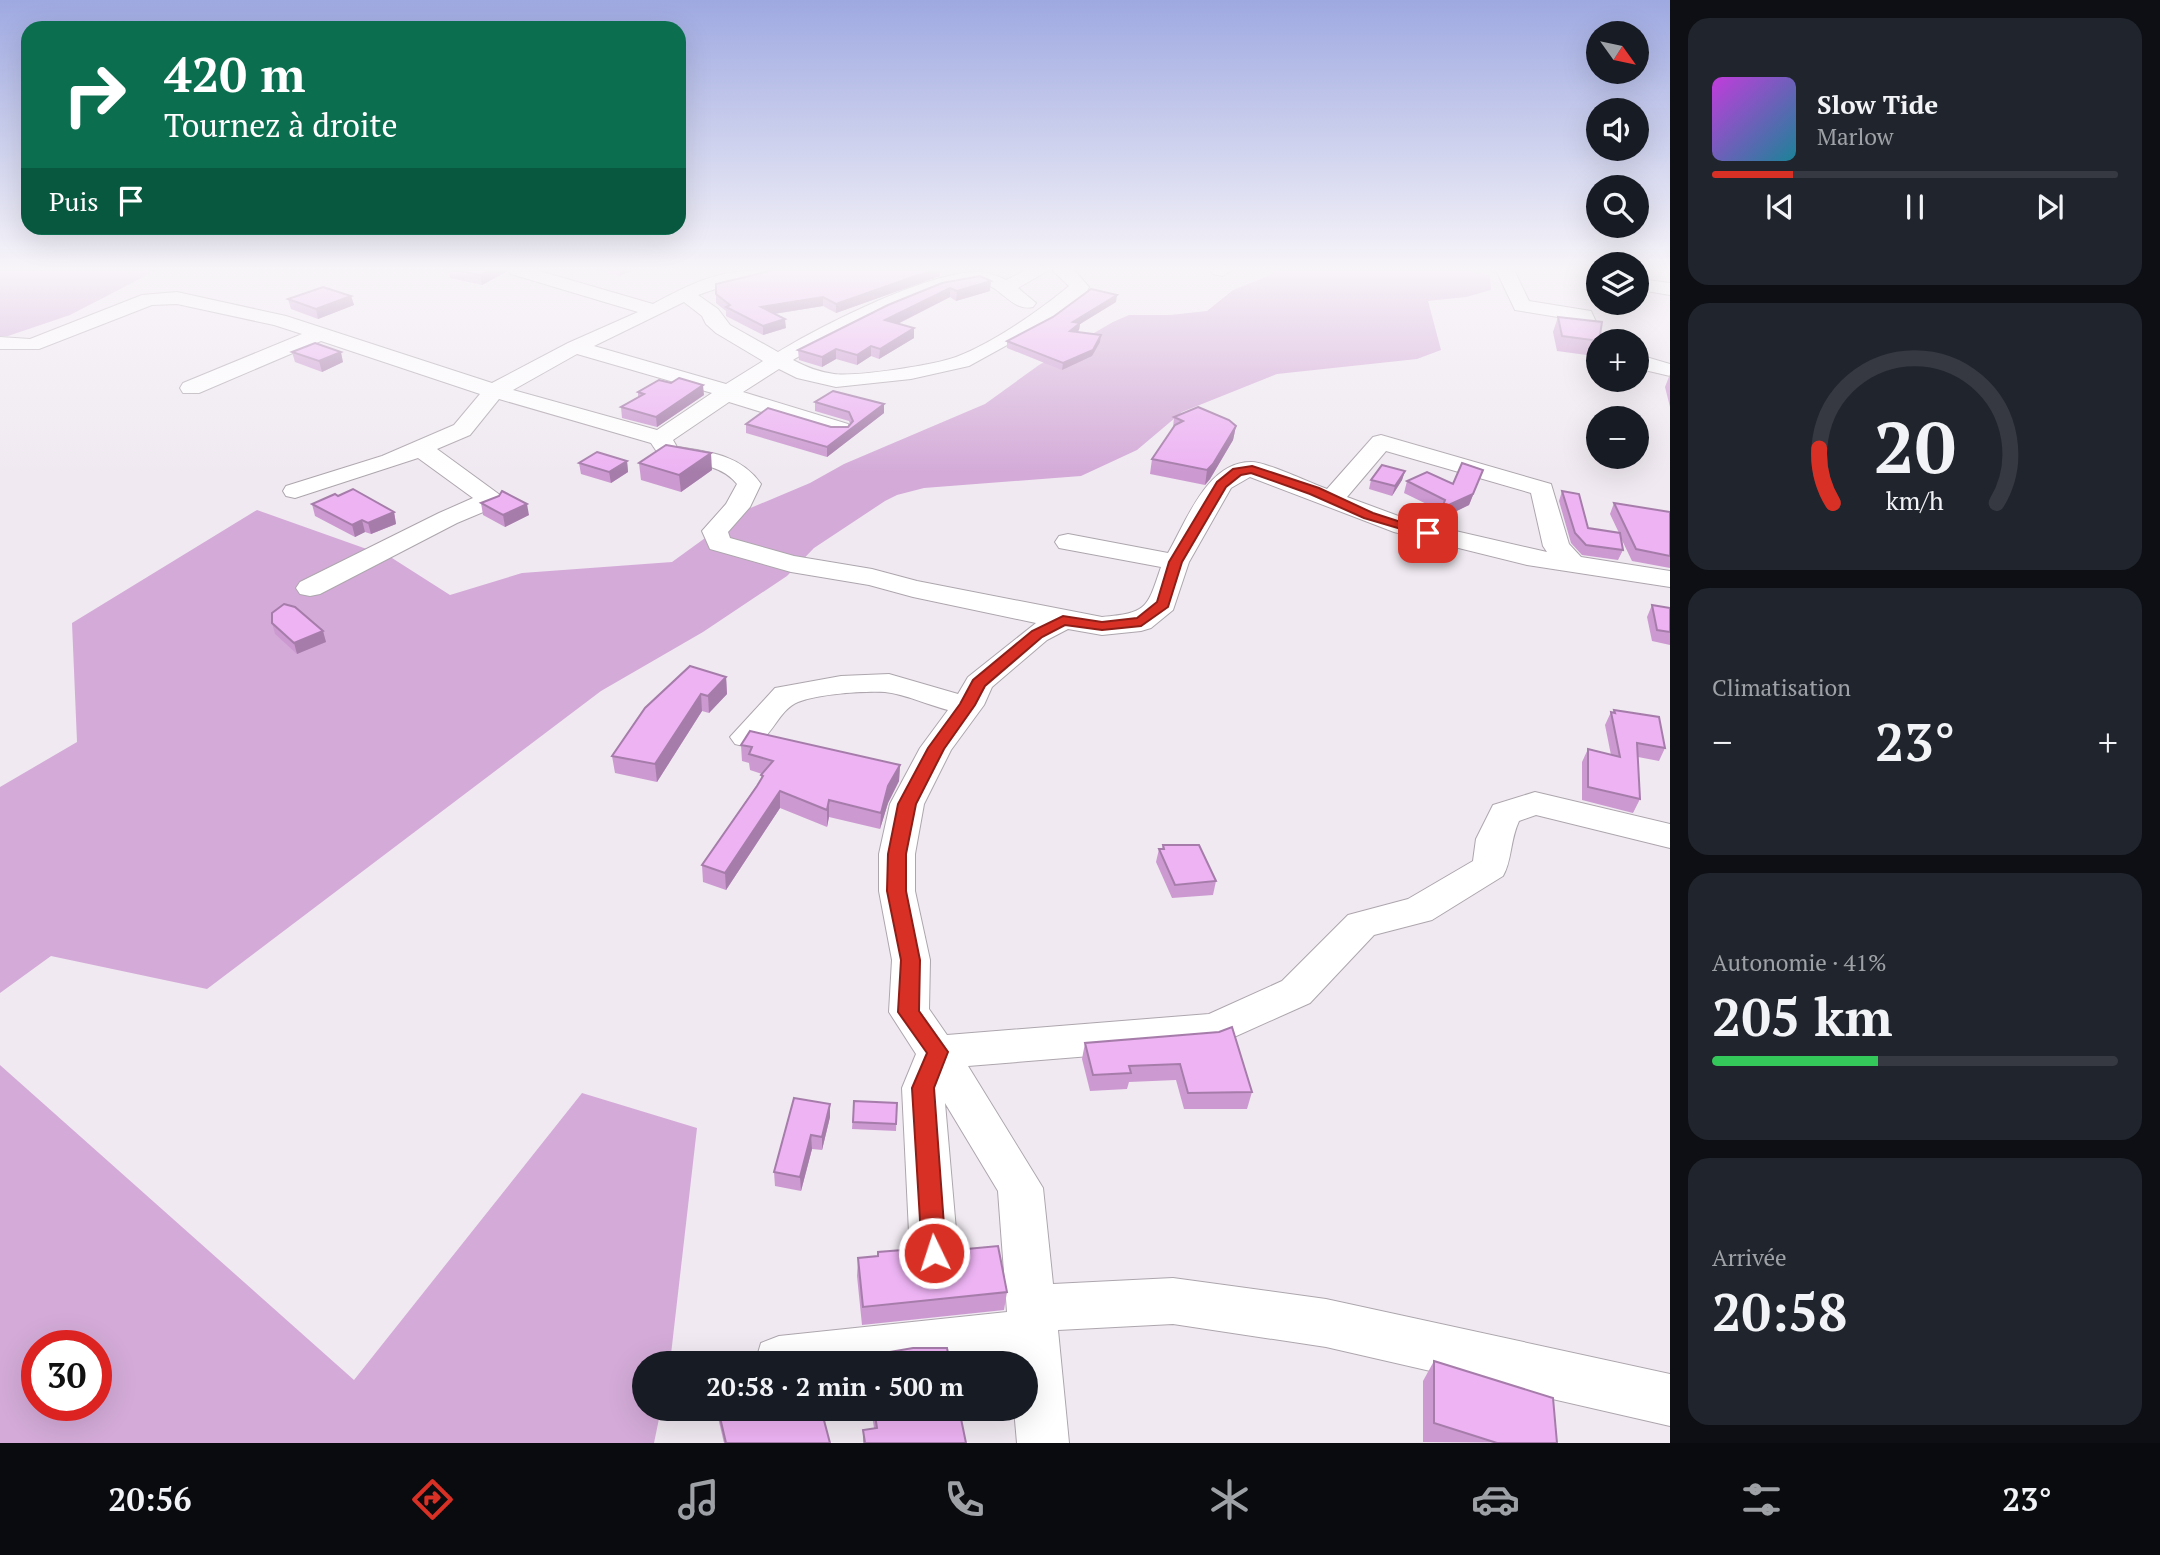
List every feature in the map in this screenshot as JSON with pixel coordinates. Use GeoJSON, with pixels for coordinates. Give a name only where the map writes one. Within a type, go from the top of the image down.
{"type":"FeatureCollection","features":[{"type":"Feature","properties":{"kind":"street"},"geometry":{"type":"LineString","coordinates":[[0,343],[32,345],[51,337]]}},
{"type":"Feature","properties":{"kind":"street"},"geometry":{"type":"LineString","coordinates":[[191,388],[312,337]]}},
{"type":"Feature","properties":{"kind":"street"},"geometry":{"type":"LineString","coordinates":[[335,337],[494,391],[660,438],[669,453],[718,461],[744,474],[750,484],[737,507],[715,531],[719,543],[791,564],[872,578],[1039,621],[1102,626],[1141,622],[1163,604],[1175,562],[1221,484],[1237,472],[1252,469],[1332,499],[1368,516],[1403,527],[1527,557],[1670,579]]}},
{"type":"Feature","properties":{"kind":"street"},"geometry":{"type":"LineString","coordinates":[[295,491],[335,481],[462,430],[494,391],[597,337]]}},
{"type":"Feature","properties":{"kind":"street"},"geometry":{"type":"LineString","coordinates":[[737,337],[804,374],[836,381],[911,373],[962,362],[1007,337]]}},
{"type":"Feature","properties":{"kind":"street"},"geometry":{"type":"LineString","coordinates":[[660,438],[728,391],[822,337]]}},
{"type":"Feature","properties":{"kind":"street"},"geometry":{"type":"LineString","coordinates":[[575,347],[728,391],[738,399],[840,429]]}},
{"type":"Feature","properties":{"kind":"street"},"geometry":{"type":"LineString","coordinates":[[1649,366],[1670,370]]}},
{"type":"Feature","properties":{"kind":"street"},"geometry":{"type":"LineString","coordinates":[[1332,499],[1381,442],[1542,489],[1556,546],[1573,565]]}},
{"type":"Feature","properties":{"kind":"street"},"geometry":{"type":"LineString","coordinates":[[310,588],[448,518],[491,500],[420,448]]}},
{"type":"Feature","properties":{"kind":"street"},"geometry":{"type":"LineString","coordinates":[[1068,542],[1175,562]]}},
{"type":"Feature","properties":{"kind":"street"},"geometry":{"type":"LineString","coordinates":[[1039,621],[979,683],[968,705],[936,748],[907,804],[897,854],[897,891],[911,960],[909,1012],[937,1052],[1020,1188],[1043,1443]]}},
{"type":"Feature","properties":{"kind":"street"},"geometry":{"type":"LineString","coordinates":[[746,737],[786,695],[841,685],[889,683],[968,705]]}},
{"type":"Feature","properties":{"kind":"street"},"geometry":{"type":"LineString","coordinates":[[937,1052],[1214,1030],[1296,992],[1361,925],[1419,910],[1490,867],[1493,839],[1505,813],[1535,803],[1670,836]]}},
{"type":"Feature","properties":{"kind":"street"},"geometry":{"type":"LineString","coordinates":[[934,1253],[923,1088],[937,1052]]}},
{"type":"Feature","properties":{"kind":"street"},"geometry":{"type":"LineString","coordinates":[[841,1351],[1032,1320],[1173,1301],[1326,1323],[1670,1400]]}},
{"type":"Feature","properties":{"kind":"shaded area"},"geometry":{"type":"Polygon","coordinates":[[[1087,337],[1438,337],[1441,350],[1417,359],[1277,374],[1182,412],[1137,450],[1081,476],[924,488],[897,495],[814,548],[787,576],[703,632],[601,691],[207,989],[51,956],[0,993],[0,787],[77,742],[72,623],[257,510],[392,558],[450,595],[522,573],[672,562],[741,512],[810,483],[844,464],[985,404],[1039,365],[1087,337]]]}},
{"type":"Feature","properties":{"kind":"shaded area"},"geometry":{"type":"Polygon","coordinates":[[[0,1065],[354,1380],[582,1093],[697,1128],[671,1351],[632,1351],[632,1421],[659,1421],[654,1443],[0,1443],[0,1065]]]}},
{"type":"Feature","properties":{"kind":"building"},"geometry":{"type":"Polygon","coordinates":[[[823,337],[899,337],[880,349],[871,346],[857,355],[836,349],[822,357],[798,350],[823,337]]]}},
{"type":"Feature","properties":{"kind":"building"},"geometry":{"type":"Polygon","coordinates":[[[1014,337],[1100,337],[1093,350],[1063,363],[1007,341],[1014,337]]]}},
{"type":"Feature","properties":{"kind":"building"},"geometry":{"type":"Polygon","coordinates":[[[315,343],[341,352],[319,361],[292,352],[315,343]]]}},
{"type":"Feature","properties":{"kind":"building"},"geometry":{"type":"Polygon","coordinates":[[[679,378],[703,385],[656,417],[621,407],[644,394],[638,392],[659,380],[671,383],[679,378]]]}},
{"type":"Feature","properties":{"kind":"building"},"geometry":{"type":"Polygon","coordinates":[[[833,391],[884,404],[827,447],[746,424],[768,408],[831,427],[848,427],[853,421],[849,412],[815,402],[833,391]]]}},
{"type":"Feature","properties":{"kind":"building"},"geometry":{"type":"Polygon","coordinates":[[[1198,407],[1229,420],[1236,426],[1213,464],[1207,470],[1152,459],[1175,425],[1183,421],[1174,417],[1198,407]]]}},
{"type":"Feature","properties":{"kind":"building"},"geometry":{"type":"Polygon","coordinates":[[[666,445],[711,453],[679,475],[639,463],[666,445]]]}},
{"type":"Feature","properties":{"kind":"building"},"geometry":{"type":"Polygon","coordinates":[[[597,452],[627,461],[609,472],[579,463],[597,452]]]}},
{"type":"Feature","properties":{"kind":"building"},"geometry":{"type":"Polygon","coordinates":[[[1462,463],[1483,470],[1473,494],[1442,508],[1445,500],[1407,481],[1427,472],[1453,484],[1462,463]]]}},
{"type":"Feature","properties":{"kind":"building"},"geometry":{"type":"Polygon","coordinates":[[[1382,465],[1405,471],[1395,486],[1371,480],[1382,465]]]}},
{"type":"Feature","properties":{"kind":"building"},"geometry":{"type":"Polygon","coordinates":[[[353,489],[394,512],[368,523],[362,520],[352,525],[312,504],[353,489]]]}},
{"type":"Feature","properties":{"kind":"building"},"geometry":{"type":"Polygon","coordinates":[[[502,491],[527,504],[503,515],[481,503],[499,496],[502,491]]]}},
{"type":"Feature","properties":{"kind":"building"},"geometry":{"type":"Polygon","coordinates":[[[1562,491],[1579,494],[1588,528],[1620,533],[1623,550],[1586,545],[1575,533],[1562,491]]]}},
{"type":"Feature","properties":{"kind":"building"},"geometry":{"type":"Polygon","coordinates":[[[1614,503],[1670,512],[1670,556],[1636,549],[1614,503]]]}},
{"type":"Feature","properties":{"kind":"building"},"geometry":{"type":"Polygon","coordinates":[[[284,604],[295,607],[323,631],[294,643],[272,623],[272,613],[284,604]]]}},
{"type":"Feature","properties":{"kind":"building"},"geometry":{"type":"Polygon","coordinates":[[[1652,605],[1670,608],[1670,632],[1657,630],[1652,605]]]}},
{"type":"Feature","properties":{"kind":"building"},"geometry":{"type":"Polygon","coordinates":[[[690,666],[726,677],[708,696],[701,694],[655,764],[612,756],[645,708],[690,666]]]}},
{"type":"Feature","properties":{"kind":"building"},"geometry":{"type":"Polygon","coordinates":[[[1614,710],[1659,717],[1665,748],[1637,743],[1640,799],[1588,787],[1588,749],[1620,757],[1611,712],[1615,713],[1614,710]]]}},
{"type":"Feature","properties":{"kind":"building"},"geometry":{"type":"Polygon","coordinates":[[[750,731],[900,765],[888,786],[881,813],[829,800],[827,810],[780,791],[725,873],[702,865],[773,761],[749,754],[752,747],[741,745],[750,731]]]}},
{"type":"Feature","properties":{"kind":"building"},"geometry":{"type":"Polygon","coordinates":[[[1163,845],[1199,845],[1216,881],[1175,885],[1159,849],[1164,849],[1163,845]]]}},
{"type":"Feature","properties":{"kind":"building"},"geometry":{"type":"Polygon","coordinates":[[[1232,1027],[1252,1092],[1188,1093],[1180,1064],[1129,1066],[1131,1073],[1093,1075],[1085,1043],[1219,1032],[1232,1027]]]}},
{"type":"Feature","properties":{"kind":"building"},"geometry":{"type":"Polygon","coordinates":[[[794,1098],[830,1104],[822,1137],[811,1135],[800,1177],[774,1172],[794,1098]]]}},
{"type":"Feature","properties":{"kind":"building"},"geometry":{"type":"Polygon","coordinates":[[[854,1101],[897,1103],[896,1124],[853,1122],[854,1101]]]}},
{"type":"Feature","properties":{"kind":"building"},"geometry":{"type":"Polygon","coordinates":[[[998,1246],[1007,1292],[863,1307],[858,1258],[878,1256],[878,1252],[915,1249],[917,1253],[937,1260],[956,1250],[998,1246]]]}},
{"type":"Feature","properties":{"kind":"building"},"geometry":{"type":"Polygon","coordinates":[[[947,1348],[948,1351],[895,1351],[947,1348]]]}},
{"type":"Feature","properties":{"kind":"building"},"geometry":{"type":"Polygon","coordinates":[[[1434,1361],[1553,1398],[1557,1443],[1497,1443],[1434,1423],[1434,1361]]]}},
{"type":"Feature","properties":{"kind":"building"},"geometry":{"type":"Polygon","coordinates":[[[721,1421],[824,1421],[830,1443],[726,1443],[721,1421]]]}},
{"type":"Feature","properties":{"kind":"building"},"geometry":{"type":"Polygon","coordinates":[[[876,1421],[961,1421],[966,1443],[865,1443],[863,1430],[877,1428],[876,1421]]]}},
{"type":"Feature","properties":{"kind":"route"},"geometry":{"type":"LineString","coordinates":[[934,1253],[923,1088],[937,1052],[909,1012],[911,960],[900,916],[897,854],[907,804],[936,748],[968,705],[979,683],[1037,634],[1063,620],[1102,626],[1141,622],[1163,604],[1175,562],[1221,484],[1237,472],[1252,469],[1314,491],[1368,516],[1428,533]]}}]}
